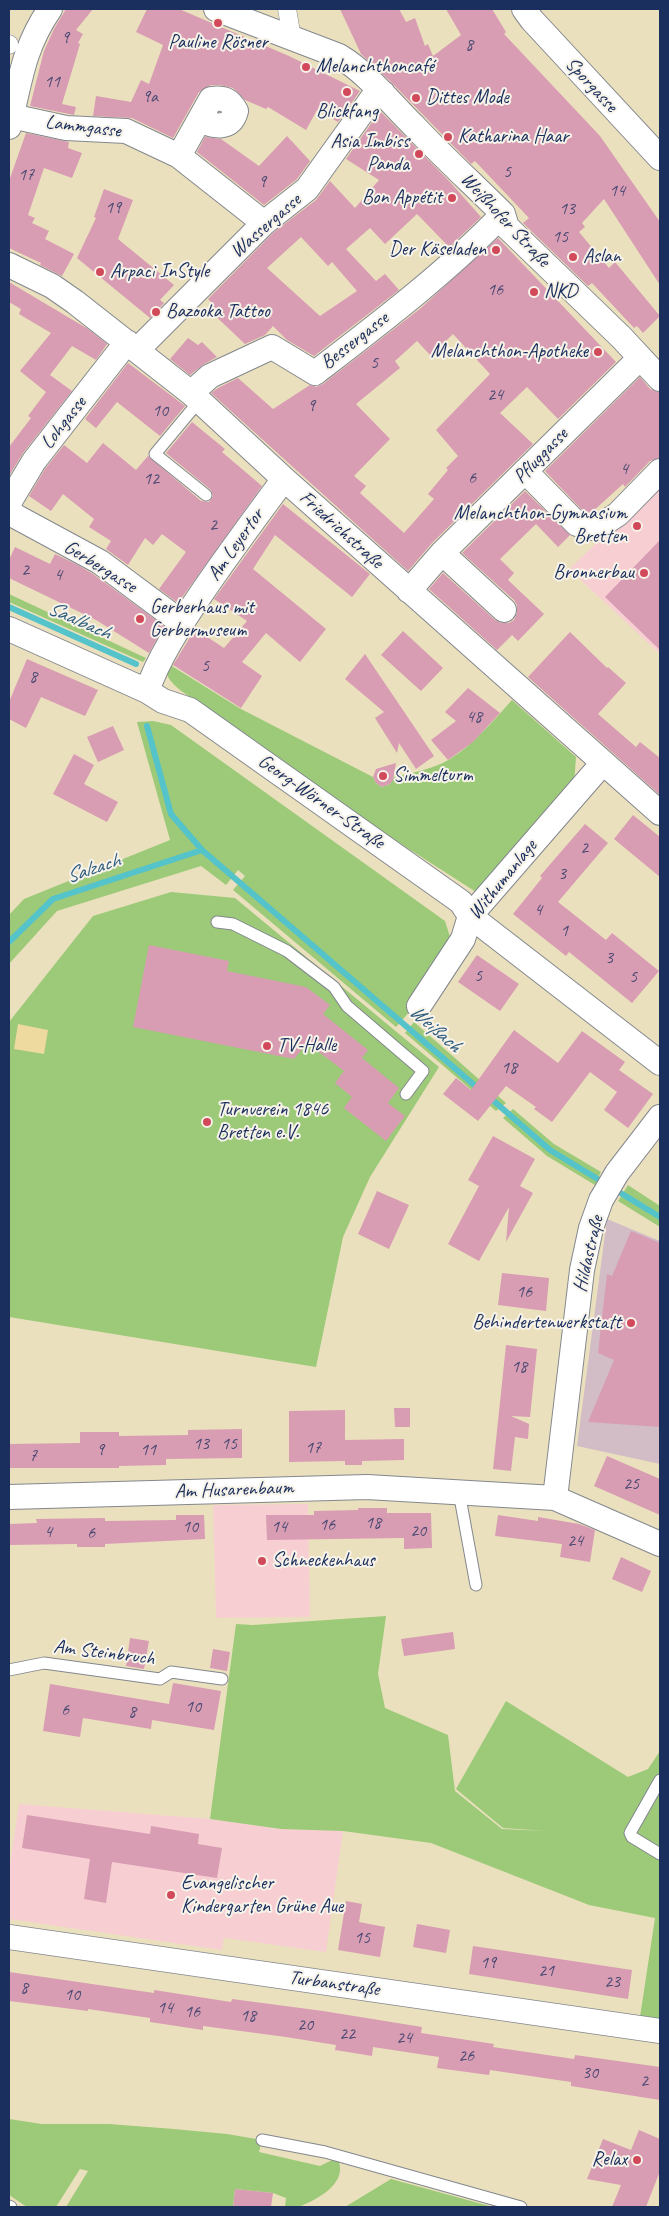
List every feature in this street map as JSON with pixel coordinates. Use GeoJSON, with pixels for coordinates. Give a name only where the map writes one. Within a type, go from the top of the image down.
{"type":"FeatureCollection","features":[{"type":"Feature","properties":{"kind":"street"},"geometry":{"type":"LineString","coordinates":[[10,121],[22,64],[33,38],[50,9]]}},
{"type":"Feature","properties":{"kind":"street"},"geometry":{"type":"LineString","coordinates":[[287,9],[292,38]]}},
{"type":"Feature","properties":{"kind":"street","name":"Sporgasse"},"geometry":{"type":"LineString","coordinates":[[524,9],[573,66],[660,158]]}},
{"type":"Feature","properties":{"kind":"street","name":"Weißhofer Straße"},"geometry":{"type":"LineString","coordinates":[[226,13],[348,61],[383,93],[414,127],[503,214],[507,227],[652,367]]}},
{"type":"Feature","properties":{"kind":"street","name":"Wassergasse"},"geometry":{"type":"LineString","coordinates":[[132,346],[264,223],[307,189],[373,97],[383,93]]}},
{"type":"Feature","properties":{"kind":"street"},"geometry":{"type":"LineString","coordinates":[[179,156],[200,120]]}},
{"type":"Feature","properties":{"kind":"street","name":"Lammgasse"},"geometry":{"type":"LineString","coordinates":[[10,121],[66,128],[126,131],[179,156],[264,223]]}},
{"type":"Feature","properties":{"kind":"street","name":"Bessergasse"},"geometry":{"type":"LineString","coordinates":[[196,397],[210,376],[272,348],[314,373],[380,323],[456,259],[503,214]]}},
{"type":"Feature","properties":{"kind":"street","name":"Friedrichstraße"},"geometry":{"type":"LineString","coordinates":[[9,264],[52,286],[196,397],[284,479],[660,814]]}},
{"type":"Feature","properties":{"kind":"street","name":"Lohgasse"},"geometry":{"type":"LineString","coordinates":[[10,515],[10,501],[34,460],[132,346]]}},
{"type":"Feature","properties":{"kind":"street","name":"Pfluggasse"},"geometry":{"type":"LineString","coordinates":[[410,591],[442,553],[560,441],[652,367]]}},
{"type":"Feature","properties":{"kind":"street"},"geometry":{"type":"LineString","coordinates":[[531,470],[577,524],[591,528],[603,524],[618,514],[660,471]]}},
{"type":"Feature","properties":{"kind":"street","name":"Am Leyertor"},"geometry":{"type":"LineString","coordinates":[[155,696],[163,654],[235,544],[284,479]]}},
{"type":"Feature","properties":{"kind":"street","name":"Gerbergasse"},"geometry":{"type":"LineString","coordinates":[[10,515],[100,562],[182,623]]}},
{"type":"Feature","properties":{"kind":"street"},"geometry":{"type":"LineString","coordinates":[[442,553],[504,610]]}},
{"type":"Feature","properties":{"kind":"street","name":"Georg-Wörner-Straße"},"geometry":{"type":"LineString","coordinates":[[9,629],[155,696],[181,721],[456,915],[470,916],[660,1063]]}},
{"type":"Feature","properties":{"kind":"street","name":"Withumanlage"},"geometry":{"type":"LineString","coordinates":[[418,1006],[463,939],[470,916],[602,764]]}},
{"type":"Feature","properties":{"kind":"street","name":"Hildastraße"},"geometry":{"type":"LineString","coordinates":[[555,1498],[582,1270],[591,1228],[602,1200],[617,1174],[660,1117]]}},
{"type":"Feature","properties":{"kind":"street","name":"Am Husarenbaum"},"geometry":{"type":"LineString","coordinates":[[9,1497],[367,1487],[555,1498],[660,1544]]}},
{"type":"Feature","properties":{"kind":"street","name":"Turbanstraße"},"geometry":{"type":"LineString","coordinates":[[9,1937],[660,2031]]}},
{"type":"Feature","properties":{"kind":"lane"},"geometry":{"type":"LineString","coordinates":[[196,397],[154,454],[206,495]]}},
{"type":"Feature","properties":{"kind":"lane"},"geometry":{"type":"LineString","coordinates":[[217,922],[233,924],[287,951],[334,987],[347,1006],[422,1071],[406,1094]]}},
{"type":"Feature","properties":{"kind":"lane"},"geometry":{"type":"LineString","coordinates":[[458,1492],[476,1585]]}},
{"type":"Feature","properties":{"kind":"lane","name":"Am Steinbruch"},"geometry":{"type":"LineString","coordinates":[[9,1670],[44,1664],[160,1679],[171,1672],[222,1680]]}},
{"type":"Feature","properties":{"kind":"lane"},"geometry":{"type":"LineString","coordinates":[[659,1786],[630,1832],[632,1837],[660,1854]]}},
{"type":"Feature","properties":{"kind":"lane"},"geometry":{"type":"LineString","coordinates":[[262,2140],[325,2152],[521,2207]]}},
{"type":"Feature","properties":{"kind":"shaded area","name":"Melanchthon-Gymnasium Bretten"},"geometry":{"type":"Polygon","coordinates":[[[660,483],[660,654],[569,569],[660,483]]]}},
{"type":"Feature","properties":{"kind":"shaded area"},"geometry":{"type":"Polygon","coordinates":[[[607,1219],[660,1241],[660,1464],[577,1446],[607,1219]]]}},
{"type":"Feature","properties":{"kind":"shaded area","name":"Schneckenhaus"},"geometry":{"type":"Polygon","coordinates":[[[308,1504],[310,1617],[216,1618],[213,1505],[308,1504]]]}},
{"type":"Feature","properties":{"kind":"shaded area","name":"Evangelischer Kindergarten Grüne Aue"},"geometry":{"type":"Polygon","coordinates":[[[19,1804],[210,1819],[281,1829],[343,1831],[326,1952],[224,1938],[222,1950],[9,1919],[9,1871],[19,1804]]]}},
{"type":"Feature","properties":{"kind":"green space"},"geometry":{"type":"Polygon","coordinates":[[[9,594],[146,658],[143,662],[9,602],[9,594]]]}},
{"type":"Feature","properties":{"kind":"green space"},"geometry":{"type":"Polygon","coordinates":[[[167,663],[241,709],[373,777],[376,783],[382,787],[390,784],[394,777],[430,768],[459,753],[512,700],[576,757],[574,786],[476,892],[398,842],[180,690],[167,675],[167,663]]]}},
{"type":"Feature","properties":{"kind":"green space"},"geometry":{"type":"Polygon","coordinates":[[[153,721],[171,725],[445,921],[452,943],[410,1011],[396,1027],[233,890],[245,876],[238,870],[226,885],[201,866],[57,911],[9,964],[9,915],[24,899],[170,840],[137,722],[153,721]]]}},
{"type":"Feature","properties":{"kind":"green space","name":"Turnverein 1846 Bretten e.V."},"geometry":{"type":"Polygon","coordinates":[[[171,892],[235,898],[439,1067],[370,1177],[343,1237],[316,1367],[9,1317],[9,1022],[93,916],[171,892]]]}},
{"type":"Feature","properties":{"kind":"green space"},"geometry":{"type":"Polygon","coordinates":[[[414,1022],[506,1103],[496,1111],[405,1033],[414,1022]]]}},
{"type":"Feature","properties":{"kind":"green space"},"geometry":{"type":"Polygon","coordinates":[[[513,1109],[554,1144],[601,1172],[595,1185],[547,1156],[503,1118],[513,1109]]]}},
{"type":"Feature","properties":{"kind":"green space"},"geometry":{"type":"Polygon","coordinates":[[[628,1185],[660,1206],[660,1227],[618,1201],[628,1185]]]}},
{"type":"Feature","properties":{"kind":"green space"},"geometry":{"type":"Polygon","coordinates":[[[386,1616],[378,1674],[385,1708],[448,1735],[455,1791],[502,1829],[547,1831],[503,1828],[456,1789],[506,1701],[628,1777],[648,1769],[660,1751],[660,2019],[640,2017],[655,1918],[589,1905],[431,1843],[343,1831],[281,1829],[210,1819],[236,1624],[253,1625],[386,1616]]]}},
{"type":"Feature","properties":{"kind":"green space"},"geometry":{"type":"Polygon","coordinates":[[[9,2119],[42,2124],[109,2124],[227,2134],[262,2140],[259,2152],[320,2166],[332,2160],[339,2162],[340,2170],[335,2184],[329,2190],[297,2207],[285,2207],[286,2198],[273,2193],[235,2189],[233,2207],[66,2207],[88,2171],[80,2169],[56,2207],[27,2207],[9,2195],[9,2119]]]}},
{"type":"Feature","properties":{"kind":"green space"},"geometry":{"type":"Polygon","coordinates":[[[391,2179],[493,2207],[345,2207],[391,2179]]]}},
{"type":"Feature","properties":{"kind":"sand"},"geometry":{"type":"Polygon","coordinates":[[[18,1024],[48,1030],[44,1054],[14,1049],[18,1024]]]}},
{"type":"Feature","properties":{"kind":"building"},"geometry":{"type":"Polygon","coordinates":[[[66,9],[93,9],[76,30],[83,34],[78,43],[80,44],[62,104],[76,107],[74,115],[30,106],[44,51],[66,9]]]}},
{"type":"Feature","properties":{"kind":"building"},"geometry":{"type":"Polygon","coordinates":[[[147,9],[179,9],[289,56],[360,91],[338,122],[317,110],[306,130],[268,107],[266,109],[245,100],[233,88],[220,85],[211,85],[199,92],[173,138],[132,118],[93,116],[96,96],[131,102],[141,80],[149,84],[163,45],[136,32],[147,9]]]}},
{"type":"Feature","properties":{"kind":"building"},"geometry":{"type":"Polygon","coordinates":[[[340,9],[399,9],[406,22],[415,18],[425,46],[428,44],[433,56],[461,35],[446,9],[492,9],[506,32],[504,34],[600,136],[660,222],[660,285],[604,199],[582,223],[585,227],[579,232],[609,268],[615,262],[660,316],[643,333],[637,326],[634,328],[592,283],[588,286],[523,223],[529,218],[475,161],[471,164],[361,54],[340,9]]]}},
{"type":"Feature","properties":{"kind":"building"},"geometry":{"type":"Polygon","coordinates":[[[380,111],[451,183],[481,217],[449,247],[417,214],[385,244],[370,228],[346,249],[376,281],[385,274],[399,290],[314,356],[287,340],[273,326],[265,335],[245,344],[208,309],[213,304],[208,299],[273,233],[316,200],[330,181],[355,208],[379,180],[346,159],[380,111]],[[301,237],[267,268],[320,316],[357,291],[332,262],[328,266],[301,237]]]}},
{"type":"Feature","properties":{"kind":"building"},"geometry":{"type":"Polygon","coordinates":[[[26,133],[69,142],[68,148],[82,153],[72,178],[44,168],[28,215],[35,218],[32,223],[49,231],[45,239],[74,254],[62,276],[40,265],[41,263],[9,248],[9,181],[26,133]]]}},
{"type":"Feature","properties":{"kind":"building"},"geometry":{"type":"Polygon","coordinates":[[[287,136],[310,161],[297,179],[264,205],[197,152],[205,137],[221,139],[259,166],[287,136]]]}},
{"type":"Feature","properties":{"kind":"building"},"geometry":{"type":"Polygon","coordinates":[[[104,189],[133,200],[118,239],[174,285],[160,300],[164,303],[150,318],[77,258],[96,218],[94,217],[104,189]]]}},
{"type":"Feature","properties":{"kind":"building"},"geometry":{"type":"Polygon","coordinates":[[[498,238],[616,362],[558,419],[527,387],[500,413],[533,444],[432,543],[408,571],[211,393],[238,378],[273,409],[310,385],[316,387],[323,384],[421,308],[498,238]],[[453,334],[431,356],[417,341],[395,361],[400,368],[356,404],[390,439],[354,476],[366,486],[360,493],[404,533],[434,499],[428,494],[448,470],[446,468],[458,456],[436,430],[490,374],[453,334]]]}},
{"type":"Feature","properties":{"kind":"building"},"geometry":{"type":"Polygon","coordinates":[[[9,282],[88,329],[107,344],[96,360],[72,346],[50,375],[72,391],[23,453],[9,476],[9,447],[31,418],[28,416],[46,392],[20,371],[51,333],[19,314],[21,309],[9,302],[9,282]]]}},
{"type":"Feature","properties":{"kind":"building"},"geometry":{"type":"Polygon","coordinates":[[[188,338],[198,345],[202,342],[217,357],[190,375],[170,359],[188,338]]]}},
{"type":"Feature","properties":{"kind":"building"},"geometry":{"type":"Polygon","coordinates":[[[128,363],[185,406],[160,436],[117,402],[96,428],[85,419],[128,363]]]}},
{"type":"Feature","properties":{"kind":"building"},"geometry":{"type":"Polygon","coordinates":[[[640,377],[650,389],[660,392],[660,458],[650,461],[625,487],[623,484],[591,513],[584,512],[545,471],[640,377]]]}},
{"type":"Feature","properties":{"kind":"building"},"geometry":{"type":"Polygon","coordinates":[[[192,422],[225,449],[222,452],[262,486],[178,603],[159,589],[186,552],[162,534],[153,545],[145,538],[128,565],[106,549],[111,541],[89,527],[94,519],[63,494],[51,511],[29,496],[45,469],[64,445],[87,463],[103,443],[136,470],[148,456],[201,501],[209,502],[213,496],[211,490],[166,453],[192,422]]]}},
{"type":"Feature","properties":{"kind":"building"},"geometry":{"type":"Polygon","coordinates":[[[525,491],[570,535],[558,547],[536,524],[500,559],[514,573],[508,580],[544,614],[518,641],[512,635],[497,650],[429,589],[443,573],[495,620],[501,623],[509,623],[514,620],[517,613],[517,605],[514,600],[462,553],[525,491]]]}},
{"type":"Feature","properties":{"kind":"building"},"geometry":{"type":"Polygon","coordinates":[[[283,504],[370,574],[352,597],[275,535],[253,569],[326,629],[300,662],[266,633],[242,662],[262,676],[241,708],[173,665],[195,629],[224,648],[247,621],[214,599],[283,504]]]}},
{"type":"Feature","properties":{"kind":"building","name":"Bronnerbau"},"geometry":{"type":"Polygon","coordinates":[[[660,540],[660,650],[605,597],[660,540]]]}},
{"type":"Feature","properties":{"kind":"building"},"geometry":{"type":"Polygon","coordinates":[[[15,547],[50,564],[55,554],[76,564],[93,574],[164,626],[149,653],[96,620],[9,578],[9,560],[15,547]]]}},
{"type":"Feature","properties":{"kind":"building"},"geometry":{"type":"Polygon","coordinates":[[[403,631],[443,668],[421,691],[381,655],[403,631]]]}},
{"type":"Feature","properties":{"kind":"building"},"geometry":{"type":"Polygon","coordinates":[[[570,632],[607,668],[626,683],[598,714],[636,747],[640,742],[660,758],[660,795],[528,677],[570,632]]]}},
{"type":"Feature","properties":{"kind":"building"},"geometry":{"type":"Polygon","coordinates":[[[365,654],[434,756],[416,769],[399,743],[397,753],[375,718],[384,712],[345,679],[365,654]]]}},
{"type":"Feature","properties":{"kind":"building"},"geometry":{"type":"Polygon","coordinates":[[[27,659],[98,690],[85,716],[41,697],[26,728],[9,719],[9,702],[27,659]]]}},
{"type":"Feature","properties":{"kind":"building"},"geometry":{"type":"Polygon","coordinates":[[[468,688],[500,713],[473,742],[448,760],[431,740],[456,721],[445,712],[468,688]]]}},
{"type":"Feature","properties":{"kind":"building"},"geometry":{"type":"Polygon","coordinates":[[[113,726],[124,750],[98,762],[87,737],[113,726]]]}},
{"type":"Feature","properties":{"kind":"building"},"geometry":{"type":"Polygon","coordinates":[[[74,754],[94,765],[84,784],[118,802],[107,822],[53,794],[74,754]]]}},
{"type":"Feature","properties":{"kind":"building","name":"Simmelturm"},"geometry":{"type":"Polygon","coordinates":[[[396,763],[393,780],[390,784],[382,787],[376,783],[373,777],[376,769],[396,763]]]}},
{"type":"Feature","properties":{"kind":"building"},"geometry":{"type":"Polygon","coordinates":[[[633,815],[660,837],[660,877],[614,839],[633,815]]]}},
{"type":"Feature","properties":{"kind":"building"},"geometry":{"type":"Polygon","coordinates":[[[585,824],[608,843],[558,902],[606,940],[612,933],[659,971],[632,1003],[569,952],[566,956],[513,914],[542,878],[540,876],[585,824]]]}},
{"type":"Feature","properties":{"kind":"building","name":"TV-Halle"},"geometry":{"type":"Polygon","coordinates":[[[149,945],[229,961],[227,971],[306,987],[330,1005],[323,1014],[368,1050],[362,1058],[399,1088],[388,1103],[405,1116],[386,1141],[344,1108],[352,1097],[335,1083],[344,1071],[307,1043],[294,1059],[133,1027],[149,945]]]}},
{"type":"Feature","properties":{"kind":"building"},"geometry":{"type":"Polygon","coordinates":[[[477,955],[519,984],[500,1011],[458,982],[477,955]]]}},
{"type":"Feature","properties":{"kind":"building"},"geometry":{"type":"Polygon","coordinates":[[[514,1030],[558,1063],[582,1031],[625,1062],[619,1070],[653,1094],[628,1128],[604,1110],[617,1092],[590,1072],[552,1122],[534,1109],[536,1107],[506,1086],[478,1121],[443,1094],[456,1078],[471,1090],[514,1030]]]}},
{"type":"Feature","properties":{"kind":"building"},"geometry":{"type":"Polygon","coordinates":[[[493,1136],[535,1159],[520,1186],[533,1193],[506,1242],[509,1207],[479,1261],[448,1244],[479,1186],[468,1180],[493,1136]]]}},
{"type":"Feature","properties":{"kind":"building"},"geometry":{"type":"Polygon","coordinates":[[[377,1191],[409,1205],[389,1249],[358,1234],[377,1191]]]}},
{"type":"Feature","properties":{"kind":"building","name":"Behindertenwerkstatt"},"geometry":{"type":"Polygon","coordinates":[[[631,1231],[660,1243],[660,1427],[588,1422],[614,1360],[598,1353],[607,1274],[612,1276],[631,1231]]]}},
{"type":"Feature","properties":{"kind":"building"},"geometry":{"type":"Polygon","coordinates":[[[502,1273],[549,1278],[546,1311],[498,1305],[502,1273]]]}},
{"type":"Feature","properties":{"kind":"building"},"geometry":{"type":"Polygon","coordinates":[[[506,1345],[537,1349],[530,1417],[511,1416],[529,1424],[528,1439],[515,1437],[511,1471],[493,1469],[506,1345]]]}},
{"type":"Feature","properties":{"kind":"building"},"geometry":{"type":"Polygon","coordinates":[[[394,1408],[410,1408],[410,1427],[395,1427],[394,1408]]]}},
{"type":"Feature","properties":{"kind":"building"},"geometry":{"type":"Polygon","coordinates":[[[345,1410],[345,1440],[404,1439],[404,1460],[362,1461],[362,1465],[345,1465],[345,1461],[289,1462],[289,1411],[345,1410]]]}},
{"type":"Feature","properties":{"kind":"building"},"geometry":{"type":"Polygon","coordinates":[[[242,1429],[242,1458],[166,1459],[166,1465],[119,1466],[119,1468],[9,1468],[9,1444],[80,1443],[80,1432],[119,1432],[119,1436],[188,1435],[188,1430],[242,1429]]]}},
{"type":"Feature","properties":{"kind":"building"},"geometry":{"type":"Polygon","coordinates":[[[607,1456],[660,1479],[660,1515],[594,1486],[607,1456]]]}},
{"type":"Feature","properties":{"kind":"building"},"geometry":{"type":"Polygon","coordinates":[[[358,1508],[387,1508],[387,1513],[431,1513],[432,1548],[404,1549],[404,1538],[267,1540],[266,1515],[314,1515],[314,1511],[358,1510],[358,1508]]]}},
{"type":"Feature","properties":{"kind":"building"},"geometry":{"type":"Polygon","coordinates":[[[176,1515],[204,1515],[205,1539],[105,1544],[105,1547],[77,1547],[77,1544],[9,1545],[9,1524],[37,1523],[36,1519],[105,1518],[105,1521],[176,1520],[176,1515]]]}},
{"type":"Feature","properties":{"kind":"building"},"geometry":{"type":"Polygon","coordinates":[[[498,1515],[538,1521],[538,1517],[579,1524],[595,1530],[590,1562],[560,1557],[562,1544],[495,1536],[498,1515]]]}},
{"type":"Feature","properties":{"kind":"building"},"geometry":{"type":"Polygon","coordinates":[[[621,1557],[651,1571],[642,1592],[612,1579],[621,1557]]]}},
{"type":"Feature","properties":{"kind":"building"},"geometry":{"type":"Polygon","coordinates":[[[453,1632],[455,1649],[404,1656],[401,1639],[453,1632]]]}},
{"type":"Feature","properties":{"kind":"building"},"geometry":{"type":"Polygon","coordinates":[[[130,1638],[149,1641],[144,1669],[126,1666],[130,1638]]]}},
{"type":"Feature","properties":{"kind":"building"},"geometry":{"type":"Polygon","coordinates":[[[213,1649],[230,1652],[227,1671],[210,1668],[213,1649]]]}},
{"type":"Feature","properties":{"kind":"building"},"geometry":{"type":"Polygon","coordinates":[[[173,1683],[221,1691],[214,1730],[152,1720],[151,1729],[83,1718],[80,1737],[43,1731],[50,1684],[169,1704],[173,1683]]]}},
{"type":"Feature","properties":{"kind":"building"},"geometry":{"type":"Polygon","coordinates":[[[27,1815],[150,1834],[151,1826],[199,1834],[198,1844],[222,1848],[217,1878],[112,1862],[106,1903],[84,1899],[90,1859],[22,1848],[27,1815]]]}},
{"type":"Feature","properties":{"kind":"building"},"geometry":{"type":"Polygon","coordinates":[[[346,1901],[362,1904],[359,1922],[385,1927],[380,1957],[338,1950],[346,1901]]]}},
{"type":"Feature","properties":{"kind":"building"},"geometry":{"type":"Polygon","coordinates":[[[417,1924],[450,1930],[446,1953],[413,1947],[417,1924]]]}},
{"type":"Feature","properties":{"kind":"building"},"geometry":{"type":"Polygon","coordinates":[[[473,1946],[632,1970],[628,1999],[469,1974],[473,1946]]]}},
{"type":"Feature","properties":{"kind":"building"},"geometry":{"type":"Polygon","coordinates":[[[9,1972],[154,1993],[154,1990],[231,2002],[232,1999],[323,2011],[422,2027],[421,2033],[494,2044],[493,2047],[574,2059],[575,2055],[660,2067],[660,2100],[571,2086],[571,2082],[490,2070],[489,2075],[437,2068],[439,2057],[373,2047],[372,2056],[335,2050],[336,2045],[286,2037],[203,2026],[203,2030],[150,2022],[150,2018],[88,2009],[88,2011],[9,2001],[9,1972]]]}},
{"type":"Feature","properties":{"kind":"building"},"geometry":{"type":"Polygon","coordinates":[[[639,2130],[660,2139],[660,2171],[646,2207],[612,2207],[621,2185],[587,2179],[603,2139],[631,2150],[639,2130]]]}},
{"type":"Feature","properties":{"kind":"building"},"geometry":{"type":"Polygon","coordinates":[[[235,2189],[273,2193],[271,2207],[233,2207],[235,2189]]]}},
{"type":"Feature","properties":{"kind":"waterway","name":"Saalbach"},"geometry":{"type":"LineString","coordinates":[[9,607],[136,664]]}},
{"type":"Feature","properties":{"kind":"waterway","name":"Weißach"},"geometry":{"type":"LineString","coordinates":[[147,726],[171,814],[202,850],[480,1090]]}},
{"type":"Feature","properties":{"kind":"waterway","name":"Salzach"},"geometry":{"type":"LineString","coordinates":[[9,942],[53,899],[202,850]]}},
{"type":"Feature","properties":{"kind":"waterway","name":"Weißach"},"geometry":{"type":"LineString","coordinates":[[488,1096],[550,1150],[660,1217]]}},
{"type":"Feature","properties":{"kind":"place","name":"Pauline Rösner"},"geometry":{"type":"Point","coordinates":[218,23]}},
{"type":"Feature","properties":{"kind":"place","name":"Melanchthoncafé"},"geometry":{"type":"Point","coordinates":[306,67]}},
{"type":"Feature","properties":{"kind":"place","name":"Blickfang"},"geometry":{"type":"Point","coordinates":[347,92]}},
{"type":"Feature","properties":{"kind":"place","name":"Dittes Mode"},"geometry":{"type":"Point","coordinates":[416,98]}},
{"type":"Feature","properties":{"kind":"place","name":"Katharina Haar"},"geometry":{"type":"Point","coordinates":[448,137]}},
{"type":"Feature","properties":{"kind":"place","name":"Asia Imbiss Panda"},"geometry":{"type":"Point","coordinates":[419,154]}},
{"type":"Feature","properties":{"kind":"place","name":"Bon Appétit"},"geometry":{"type":"Point","coordinates":[452,198]}},
{"type":"Feature","properties":{"kind":"place","name":"Der Käseladen"},"geometry":{"type":"Point","coordinates":[496,250]}},
{"type":"Feature","properties":{"kind":"place","name":"Aslan"},"geometry":{"type":"Point","coordinates":[573,257]}},
{"type":"Feature","properties":{"kind":"place","name":"Arpaci InStyle"},"geometry":{"type":"Point","coordinates":[100,272]}},
{"type":"Feature","properties":{"kind":"place","name":"NKD"},"geometry":{"type":"Point","coordinates":[534,292]}},
{"type":"Feature","properties":{"kind":"place","name":"Bazooka Tattoo"},"geometry":{"type":"Point","coordinates":[156,312]}},
{"type":"Feature","properties":{"kind":"place","name":"Melanchthon-Apotheke"},"geometry":{"type":"Point","coordinates":[598,352]}},
{"type":"Feature","properties":{"kind":"place","name":"Melanchthon-Gymnasium Bretten"},"geometry":{"type":"Point","coordinates":[637,526]}},
{"type":"Feature","properties":{"kind":"place","name":"Bronnerbau"},"geometry":{"type":"Point","coordinates":[644,573]}},
{"type":"Feature","properties":{"kind":"place","name":"Gerberhaus mit Gerbermuseum"},"geometry":{"type":"Point","coordinates":[140,619]}},
{"type":"Feature","properties":{"kind":"place","name":"Simmelturm"},"geometry":{"type":"Point","coordinates":[383,776]}},
{"type":"Feature","properties":{"kind":"place","name":"TV-Halle"},"geometry":{"type":"Point","coordinates":[267,1046]}},
{"type":"Feature","properties":{"kind":"place","name":"Turnverein 1846 Bretten e.V."},"geometry":{"type":"Point","coordinates":[207,1122]}},
{"type":"Feature","properties":{"kind":"place","name":"Behindertenwerkstatt"},"geometry":{"type":"Point","coordinates":[631,1323]}},
{"type":"Feature","properties":{"kind":"place","name":"Schneckenhaus"},"geometry":{"type":"Point","coordinates":[262,1561]}},
{"type":"Feature","properties":{"kind":"place","name":"Evangelischer Kindergarten Grüne Aue"},"geometry":{"type":"Point","coordinates":[171,1895]}},
{"type":"Feature","properties":{"kind":"place","name":"Relax"},"geometry":{"type":"Point","coordinates":[637,2160]}}]}
